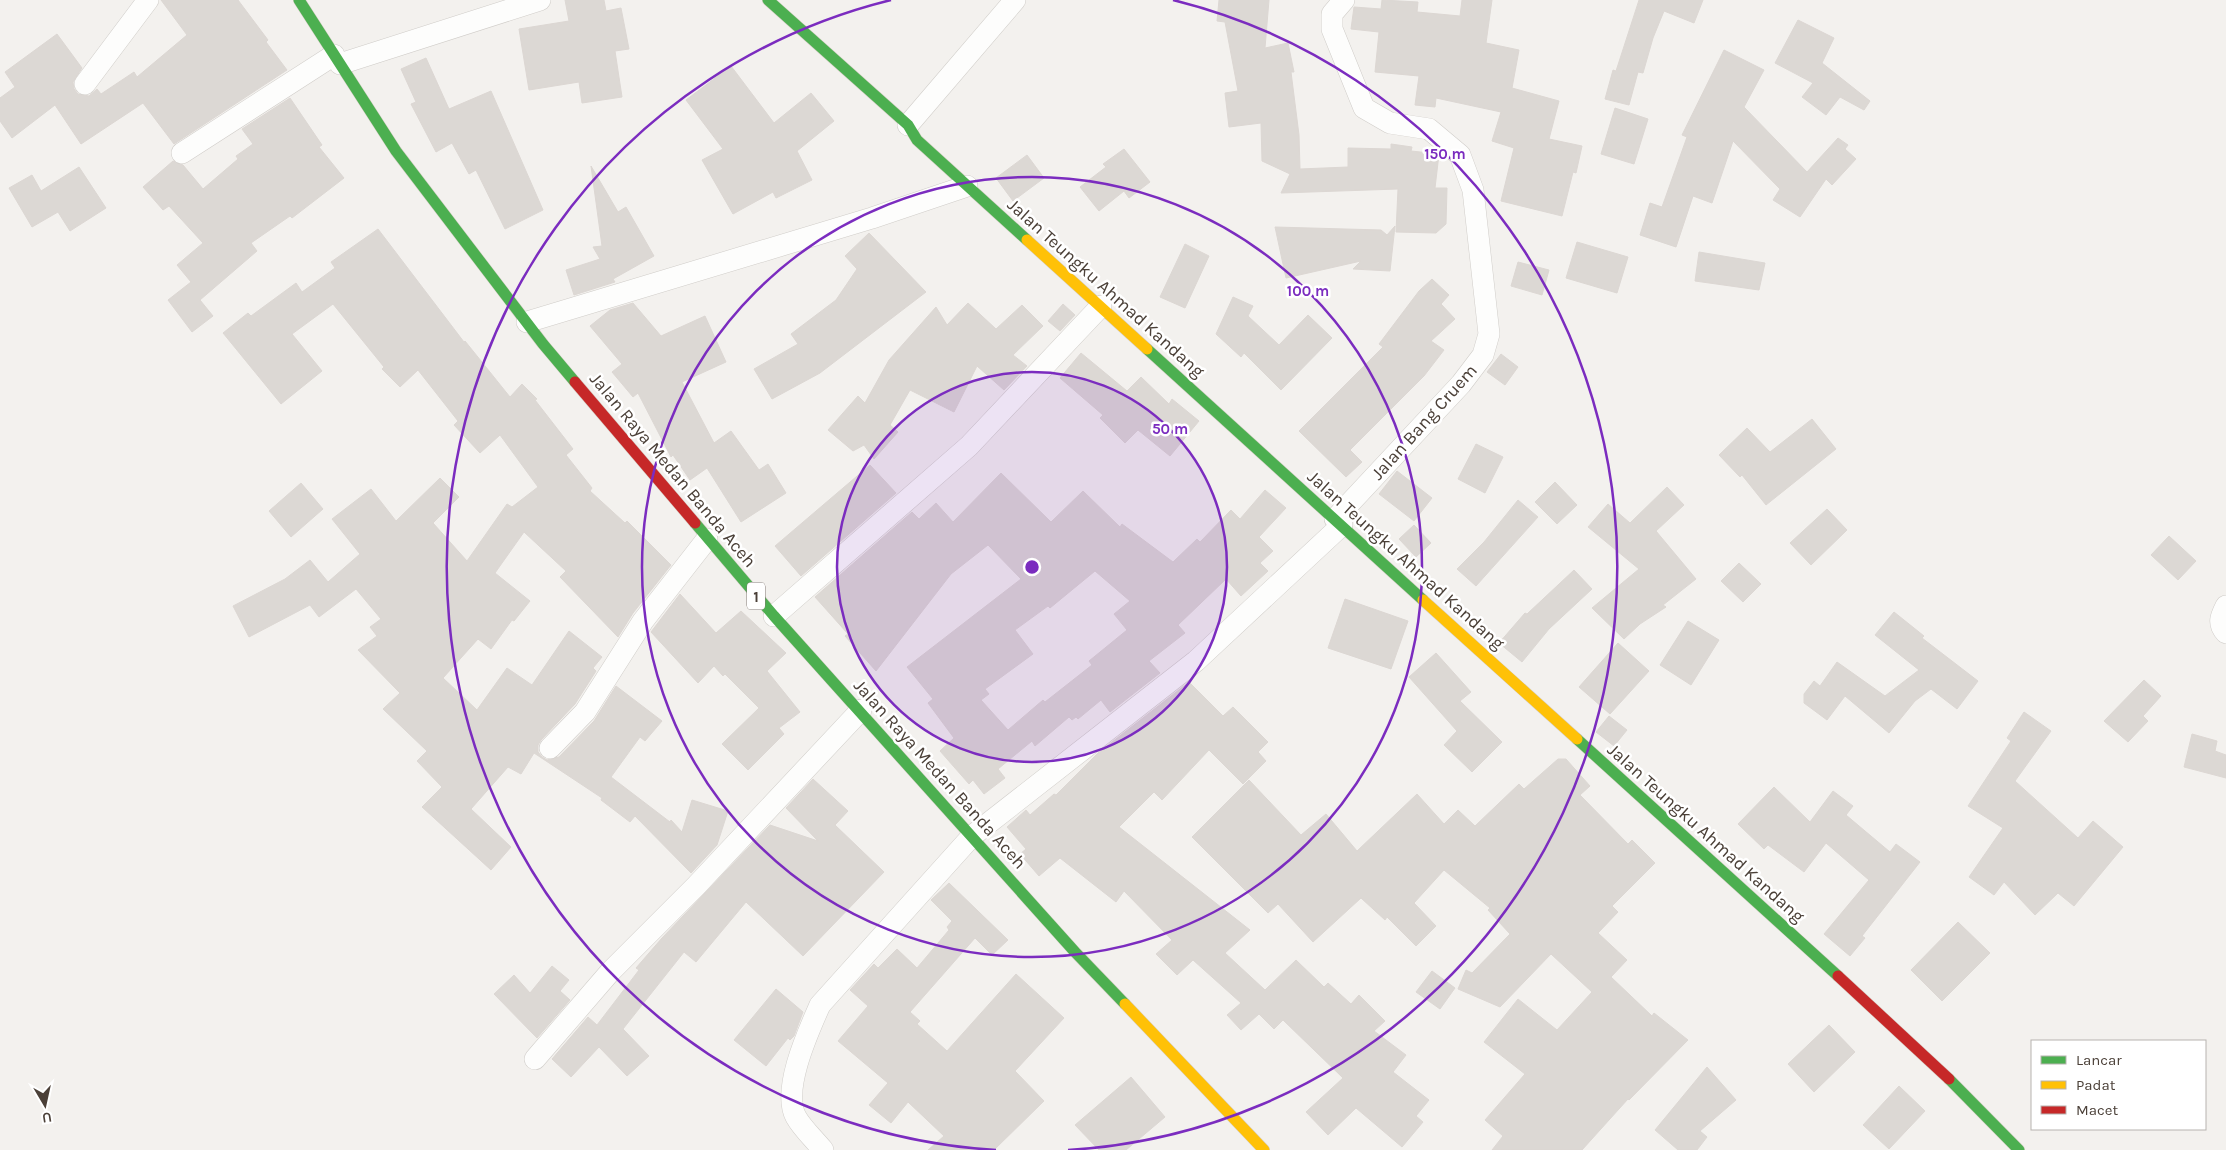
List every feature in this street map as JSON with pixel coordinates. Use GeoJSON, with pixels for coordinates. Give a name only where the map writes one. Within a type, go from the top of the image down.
{"type":"FeatureCollection","features":[{"type":"Feature","properties":{"kind":"main road","name":"Jalan Raya Medan Banda Aceh"},"geometry":{"type":"LineString","coordinates":[[300,0],[396,151],[470,252],[543,344],[774,616],[861,710],[1076,952],[1264,1150]]}},
{"type":"Feature","properties":{"kind":"main road","name":"Jalan Teungku Ahmad Kandang"},"geometry":{"type":"LineString","coordinates":[[768,0],[908,125],[917,140],[967,186],[1933,1062],[2018,1150]]}},
{"type":"Feature","properties":{"kind":"street"},"geometry":{"type":"LineString","coordinates":[[85,84],[148,0]]}},
{"type":"Feature","properties":{"kind":"street"},"geometry":{"type":"LineString","coordinates":[[182,153],[337,60],[540,0]]}},
{"type":"Feature","properties":{"kind":"street"},"geometry":{"type":"LineString","coordinates":[[908,125],[1015,0]]}},
{"type":"Feature","properties":{"kind":"street","name":"Jalan Bang Cruem"},"geometry":{"type":"LineString","coordinates":[[823,1150],[795,1116],[793,1101],[793,1080],[820,1005],[972,836],[1196,661],[1338,522],[1461,384],[1483,355],[1489,334],[1473,190],[1460,155],[1429,129],[1390,123],[1364,108],[1332,29],[1332,14],[1344,0]]}},
{"type":"Feature","properties":{"kind":"street"},"geometry":{"type":"LineString","coordinates":[[527,322],[872,218],[967,186]]}},
{"type":"Feature","properties":{"kind":"street"},"geometry":{"type":"LineString","coordinates":[[774,616],[969,446],[1100,306]]}},
{"type":"Feature","properties":{"kind":"street"},"geometry":{"type":"LineString","coordinates":[[550,748],[584,712],[643,621],[707,539]]}},
{"type":"Feature","properties":{"kind":"street"},"geometry":{"type":"LineString","coordinates":[[2226,606],[2220,617],[2222,628],[2226,633]]}},
{"type":"Feature","properties":{"kind":"street"},"geometry":{"type":"LineString","coordinates":[[535,1059],[610,972],[696,886],[861,710]]}},
{"type":"Feature","properties":{"kind":"building"},"geometry":{"type":"Polygon","coordinates":[[[161,0],[238,0],[268,40],[266,42],[287,70],[174,144],[143,103],[81,144],[55,105],[12,138],[0,121],[0,98],[15,87],[5,72],[57,34],[82,68],[73,82],[74,89],[78,94],[89,96],[97,89],[101,94],[134,72],[137,77],[187,35],[161,0]]]}},
{"type":"Feature","properties":{"kind":"building"},"geometry":{"type":"Polygon","coordinates":[[[565,0],[604,0],[606,11],[621,8],[629,49],[615,51],[622,97],[582,103],[579,82],[529,90],[519,29],[569,21],[565,0]]]}},
{"type":"Feature","properties":{"kind":"building"},"geometry":{"type":"Polygon","coordinates":[[[1219,0],[1269,0],[1265,48],[1288,43],[1294,72],[1291,72],[1299,135],[1300,169],[1348,167],[1348,148],[1391,149],[1391,144],[1412,147],[1411,151],[1439,154],[1435,188],[1447,188],[1446,224],[1436,233],[1396,232],[1398,189],[1281,193],[1290,174],[1262,161],[1261,123],[1229,127],[1225,93],[1238,91],[1225,22],[1217,21],[1219,0]]]}},
{"type":"Feature","properties":{"kind":"building"},"geometry":{"type":"Polygon","coordinates":[[[1382,0],[1418,2],[1417,12],[1460,16],[1462,0],[1492,0],[1486,43],[1519,50],[1512,88],[1559,101],[1549,139],[1582,146],[1576,173],[1573,172],[1562,216],[1501,201],[1514,148],[1492,141],[1501,112],[1436,98],[1435,107],[1415,105],[1419,76],[1375,72],[1379,32],[1351,29],[1354,7],[1381,9],[1382,0]]]}},
{"type":"Feature","properties":{"kind":"building"},"geometry":{"type":"Polygon","coordinates":[[[1639,0],[1703,0],[1694,23],[1664,11],[1653,38],[1643,73],[1638,72],[1629,105],[1605,99],[1613,70],[1616,71],[1639,0]]]}},
{"type":"Feature","properties":{"kind":"building"},"geometry":{"type":"Polygon","coordinates":[[[1798,20],[1834,38],[1822,63],[1870,101],[1864,110],[1840,97],[1826,115],[1802,97],[1813,83],[1775,63],[1798,20]]]}},
{"type":"Feature","properties":{"kind":"building"},"geometry":{"type":"Polygon","coordinates":[[[1724,50],[1764,70],[1744,107],[1807,172],[1838,138],[1848,145],[1845,149],[1856,159],[1832,185],[1826,179],[1800,217],[1773,200],[1780,189],[1733,141],[1712,203],[1693,196],[1676,247],[1640,235],[1650,203],[1662,207],[1687,137],[1682,135],[1724,50]]]}},
{"type":"Feature","properties":{"kind":"building"},"geometry":{"type":"Polygon","coordinates":[[[426,58],[449,109],[491,91],[543,210],[505,229],[476,170],[469,174],[452,143],[436,152],[411,104],[416,102],[401,69],[426,58]]]}},
{"type":"Feature","properties":{"kind":"building"},"geometry":{"type":"Polygon","coordinates":[[[731,66],[774,123],[811,93],[834,121],[797,151],[812,180],[776,198],[773,192],[733,214],[702,160],[723,149],[686,100],[731,66]]]}},
{"type":"Feature","properties":{"kind":"building"},"geometry":{"type":"Polygon","coordinates":[[[290,98],[322,145],[319,147],[344,178],[292,218],[290,216],[251,243],[257,251],[200,300],[213,316],[192,332],[168,300],[191,282],[177,265],[203,243],[169,206],[163,210],[143,187],[173,161],[183,165],[203,189],[238,159],[236,156],[253,144],[242,129],[290,98]]]}},
{"type":"Feature","properties":{"kind":"building"},"geometry":{"type":"Polygon","coordinates":[[[1615,108],[1648,119],[1634,164],[1601,154],[1615,108]]]}},
{"type":"Feature","properties":{"kind":"building"},"geometry":{"type":"Polygon","coordinates":[[[1124,149],[1150,182],[1129,198],[1124,191],[1099,211],[1080,187],[1106,167],[1103,164],[1124,149]]]}},
{"type":"Feature","properties":{"kind":"building"},"geometry":{"type":"Polygon","coordinates":[[[1027,155],[1044,178],[1013,201],[996,178],[1027,155]]]}},
{"type":"Feature","properties":{"kind":"building"},"geometry":{"type":"Polygon","coordinates":[[[591,166],[618,212],[626,207],[654,256],[613,279],[615,282],[574,295],[566,270],[600,259],[593,247],[602,246],[591,166]]]}},
{"type":"Feature","properties":{"kind":"building"},"geometry":{"type":"Polygon","coordinates":[[[79,167],[106,208],[70,231],[58,212],[32,227],[9,188],[32,175],[41,191],[79,167]]]}},
{"type":"Feature","properties":{"kind":"building"},"geometry":{"type":"Polygon","coordinates":[[[1395,226],[1390,271],[1353,269],[1361,261],[1286,278],[1275,227],[1381,230],[1387,235],[1395,226]]]}},
{"type":"Feature","properties":{"kind":"building"},"geometry":{"type":"Polygon","coordinates":[[[378,229],[464,342],[510,397],[522,384],[537,399],[535,400],[573,449],[566,455],[592,488],[590,491],[625,523],[627,521],[671,565],[633,613],[618,637],[560,577],[566,571],[524,532],[495,573],[530,601],[514,621],[512,620],[491,649],[478,639],[443,678],[477,710],[507,668],[532,685],[569,631],[602,657],[593,668],[596,671],[575,704],[541,740],[538,745],[538,752],[547,760],[559,757],[594,721],[616,686],[662,721],[645,741],[640,737],[611,777],[670,822],[671,820],[682,832],[692,800],[728,811],[717,845],[691,873],[635,816],[630,822],[601,800],[602,798],[534,753],[521,774],[508,767],[471,809],[511,847],[491,870],[422,807],[442,787],[417,761],[427,751],[383,709],[400,693],[358,650],[377,636],[370,627],[381,619],[356,589],[319,617],[310,605],[249,637],[233,606],[285,579],[310,560],[328,582],[360,554],[332,519],[371,489],[396,521],[440,478],[459,497],[433,523],[467,561],[507,504],[512,507],[538,487],[500,435],[480,453],[454,425],[458,421],[418,370],[400,387],[382,369],[384,367],[333,304],[292,334],[322,371],[281,404],[223,333],[248,313],[251,316],[296,283],[302,292],[335,268],[331,262],[378,229]]]}},
{"type":"Feature","properties":{"kind":"building"},"geometry":{"type":"Polygon","coordinates":[[[869,233],[926,292],[820,373],[772,399],[754,369],[798,344],[791,334],[836,300],[857,269],[845,256],[869,233]]]}},
{"type":"Feature","properties":{"kind":"building"},"geometry":{"type":"Polygon","coordinates":[[[1577,242],[1628,257],[1617,293],[1566,278],[1577,242]]]}},
{"type":"Feature","properties":{"kind":"building"},"geometry":{"type":"Polygon","coordinates":[[[1185,244],[1209,256],[1185,308],[1160,297],[1185,244]]]}},
{"type":"Feature","properties":{"kind":"building"},"geometry":{"type":"Polygon","coordinates":[[[1699,252],[1765,263],[1759,290],[1695,281],[1699,252]]]}},
{"type":"Feature","properties":{"kind":"building"},"geometry":{"type":"Polygon","coordinates":[[[1518,262],[1549,270],[1542,295],[1511,286],[1518,262]]]}},
{"type":"Feature","properties":{"kind":"building"},"geometry":{"type":"Polygon","coordinates":[[[1432,279],[1449,295],[1441,304],[1455,319],[1431,341],[1444,350],[1424,376],[1350,450],[1362,462],[1346,477],[1299,431],[1383,347],[1379,344],[1419,291],[1432,279]]]}},
{"type":"Feature","properties":{"kind":"building"},"geometry":{"type":"Polygon","coordinates":[[[1233,297],[1253,306],[1248,316],[1279,345],[1308,315],[1332,338],[1281,390],[1244,353],[1241,357],[1216,334],[1233,297]]]}},
{"type":"Feature","properties":{"kind":"building"},"geometry":{"type":"Polygon","coordinates":[[[633,303],[661,336],[705,316],[726,362],[682,382],[714,443],[731,431],[759,470],[768,464],[786,493],[741,522],[707,468],[690,480],[673,455],[671,457],[638,393],[633,397],[612,372],[622,364],[590,326],[610,310],[633,303]]]}},
{"type":"Feature","properties":{"kind":"building"},"geometry":{"type":"Polygon","coordinates":[[[968,303],[996,329],[1022,305],[1043,326],[1013,355],[1027,366],[1004,390],[977,366],[954,412],[910,390],[890,425],[898,432],[874,459],[864,445],[853,451],[828,430],[858,396],[865,403],[889,360],[936,307],[947,325],[968,303]]]}},
{"type":"Feature","properties":{"kind":"building"},"geometry":{"type":"Polygon","coordinates":[[[1063,304],[1075,315],[1060,331],[1048,321],[1063,304]]]}},
{"type":"Feature","properties":{"kind":"building"},"geometry":{"type":"Polygon","coordinates":[[[1081,353],[1127,391],[1141,377],[1169,404],[1172,399],[1199,421],[1170,456],[1138,430],[1125,443],[1100,418],[1103,415],[1060,378],[1081,353]]]}},
{"type":"Feature","properties":{"kind":"building"},"geometry":{"type":"Polygon","coordinates":[[[1501,354],[1518,367],[1505,385],[1487,372],[1501,354]]]}},
{"type":"Feature","properties":{"kind":"building"},"geometry":{"type":"Polygon","coordinates":[[[1812,419],[1836,449],[1766,505],[1742,475],[1740,477],[1719,455],[1747,428],[1770,452],[1812,419]]]}},
{"type":"Feature","properties":{"kind":"building"},"geometry":{"type":"Polygon","coordinates":[[[1476,444],[1503,457],[1485,493],[1458,479],[1476,444]]]}},
{"type":"Feature","properties":{"kind":"building"},"geometry":{"type":"Polygon","coordinates":[[[870,465],[896,493],[801,576],[775,546],[870,465]]]}},
{"type":"Feature","properties":{"kind":"building"},"geometry":{"type":"Polygon","coordinates":[[[1397,471],[1432,498],[1414,521],[1379,494],[1397,471]]]}},
{"type":"Feature","properties":{"kind":"building"},"geometry":{"type":"Polygon","coordinates":[[[1001,473],[1051,522],[1083,491],[1120,527],[1122,524],[1173,562],[1197,539],[1200,542],[1231,510],[1240,519],[1265,490],[1286,508],[1259,537],[1273,551],[1260,563],[1268,571],[1241,596],[1226,579],[1178,625],[1185,633],[1149,661],[1160,673],[1110,712],[1101,700],[1078,719],[1076,717],[1072,720],[1069,717],[1035,746],[1032,741],[998,769],[1005,778],[984,794],[973,780],[969,784],[940,751],[954,738],[928,703],[933,699],[907,667],[1021,579],[988,545],[951,574],[876,671],[845,636],[848,634],[815,597],[912,512],[919,519],[936,503],[953,522],[1001,473]],[[1095,571],[1050,608],[1048,606],[1015,630],[1033,654],[985,689],[989,694],[981,700],[1008,730],[1043,700],[1045,702],[1092,665],[1089,661],[1127,630],[1114,614],[1130,601],[1095,571]]]}},
{"type":"Feature","properties":{"kind":"building"},"geometry":{"type":"Polygon","coordinates":[[[1555,482],[1577,505],[1557,524],[1535,502],[1555,482]]]}},
{"type":"Feature","properties":{"kind":"building"},"geometry":{"type":"Polygon","coordinates":[[[301,483],[323,509],[291,537],[269,511],[301,483]]]}},
{"type":"Feature","properties":{"kind":"building"},"geometry":{"type":"Polygon","coordinates":[[[1667,487],[1684,505],[1656,531],[1696,579],[1663,605],[1666,607],[1640,624],[1624,639],[1592,608],[1639,569],[1588,527],[1608,504],[1630,523],[1667,487]]]}},
{"type":"Feature","properties":{"kind":"building"},"geometry":{"type":"Polygon","coordinates":[[[1518,500],[1538,517],[1476,586],[1457,569],[1484,542],[1518,500]]]}},
{"type":"Feature","properties":{"kind":"building"},"geometry":{"type":"Polygon","coordinates":[[[1827,509],[1847,530],[1811,565],[1790,543],[1827,509]]]}},
{"type":"Feature","properties":{"kind":"building"},"geometry":{"type":"Polygon","coordinates":[[[1414,525],[1431,543],[1416,557],[1399,539],[1414,525]]]}},
{"type":"Feature","properties":{"kind":"building"},"geometry":{"type":"Polygon","coordinates":[[[2169,536],[2196,561],[2178,580],[2151,555],[2169,536]]]}},
{"type":"Feature","properties":{"kind":"building"},"geometry":{"type":"Polygon","coordinates":[[[1739,563],[1761,584],[1743,602],[1721,581],[1739,563]]]}},
{"type":"Feature","properties":{"kind":"building"},"geometry":{"type":"Polygon","coordinates":[[[1574,570],[1592,589],[1549,629],[1522,662],[1499,643],[1525,613],[1527,614],[1574,570]]]}},
{"type":"Feature","properties":{"kind":"building"},"geometry":{"type":"Polygon","coordinates":[[[680,594],[716,633],[741,611],[786,653],[767,671],[800,712],[779,728],[784,734],[748,770],[722,744],[759,708],[725,674],[723,676],[714,666],[698,683],[651,632],[680,594]]]}},
{"type":"Feature","properties":{"kind":"building"},"geometry":{"type":"Polygon","coordinates":[[[1345,599],[1408,621],[1391,669],[1328,648],[1345,599]]]}},
{"type":"Feature","properties":{"kind":"building"},"geometry":{"type":"Polygon","coordinates":[[[1894,612],[1924,636],[1922,638],[1978,681],[1957,709],[1931,689],[1915,701],[1889,733],[1845,696],[1827,720],[1804,703],[1804,694],[1814,681],[1820,686],[1837,662],[1885,696],[1919,670],[1875,635],[1894,612]]]}},
{"type":"Feature","properties":{"kind":"building"},"geometry":{"type":"Polygon","coordinates":[[[1688,621],[1719,640],[1691,685],[1660,665],[1688,621]]]}},
{"type":"Feature","properties":{"kind":"building"},"geometry":{"type":"Polygon","coordinates":[[[1618,643],[1649,671],[1610,714],[1579,687],[1618,643]]]}},
{"type":"Feature","properties":{"kind":"building"},"geometry":{"type":"Polygon","coordinates":[[[1436,653],[1471,692],[1460,701],[1502,742],[1472,772],[1444,745],[1457,731],[1409,677],[1436,653]]]}},
{"type":"Feature","properties":{"kind":"building"},"geometry":{"type":"Polygon","coordinates":[[[2144,680],[2161,696],[2143,716],[2148,721],[2128,742],[2104,721],[2144,680]]]}},
{"type":"Feature","properties":{"kind":"building"},"geometry":{"type":"Polygon","coordinates":[[[1189,682],[1223,716],[1233,707],[1268,742],[1258,752],[1266,761],[1243,784],[1209,750],[1162,800],[1154,792],[1119,827],[1250,930],[1225,953],[1265,990],[1296,960],[1324,987],[1328,983],[1351,1004],[1359,995],[1385,1021],[1374,1031],[1406,1055],[1393,1072],[1429,1100],[1416,1116],[1423,1122],[1402,1147],[1356,1108],[1328,1135],[1306,1112],[1343,1078],[1283,1020],[1274,1029],[1259,1014],[1241,1030],[1227,1015],[1241,1003],[1193,960],[1177,975],[1156,954],[1172,940],[1124,891],[1116,902],[1060,858],[1039,876],[1020,854],[1026,849],[1007,827],[1026,810],[1030,815],[1054,794],[1056,795],[1098,753],[1189,682]]]}},
{"type":"Feature","properties":{"kind":"building"},"geometry":{"type":"Polygon","coordinates":[[[2024,712],[2051,731],[2015,781],[2078,838],[2093,821],[2123,847],[2074,906],[2058,893],[2035,915],[2004,882],[1994,895],[1969,877],[2003,828],[1968,806],[2011,741],[2007,738],[2024,712]]]}},
{"type":"Feature","properties":{"kind":"building"},"geometry":{"type":"Polygon","coordinates":[[[1609,716],[1627,730],[1614,746],[1596,732],[1609,716]]]}},
{"type":"Feature","properties":{"kind":"building"},"geometry":{"type":"Polygon","coordinates":[[[2192,734],[2217,741],[2215,751],[2226,755],[2226,778],[2184,767],[2192,734]]]}},
{"type":"Feature","properties":{"kind":"building"},"geometry":{"type":"Polygon","coordinates":[[[1558,759],[1566,759],[1590,786],[1580,795],[1628,844],[1632,840],[1655,863],[1612,906],[1618,912],[1598,933],[1627,960],[1611,977],[1652,1016],[1654,1013],[1688,1040],[1628,1099],[1582,1150],[1492,1150],[1503,1136],[1485,1120],[1525,1074],[1484,1042],[1518,999],[1557,1030],[1592,992],[1551,954],[1500,1007],[1458,989],[1466,970],[1472,973],[1510,934],[1488,910],[1490,908],[1444,870],[1414,903],[1436,926],[1416,946],[1387,917],[1385,920],[1361,898],[1313,942],[1278,904],[1268,913],[1192,837],[1249,780],[1301,835],[1326,814],[1357,851],[1417,794],[1444,824],[1458,810],[1475,826],[1519,784],[1524,789],[1558,759]]]}},
{"type":"Feature","properties":{"kind":"building"},"geometry":{"type":"Polygon","coordinates":[[[813,779],[848,811],[835,825],[884,872],[803,956],[746,902],[696,962],[684,952],[623,1029],[649,1056],[627,1076],[599,1047],[571,1077],[552,1059],[588,1017],[597,1025],[639,970],[636,968],[662,938],[770,825],[818,841],[786,808],[813,779]]]}},
{"type":"Feature","properties":{"kind":"building"},"geometry":{"type":"Polygon","coordinates":[[[1774,787],[1810,822],[1833,791],[1853,806],[1846,815],[1890,852],[1896,844],[1920,862],[1862,936],[1865,938],[1850,956],[1824,934],[1869,880],[1826,843],[1804,872],[1768,845],[1764,849],[1738,824],[1774,787]]]}},
{"type":"Feature","properties":{"kind":"building"},"geometry":{"type":"Polygon","coordinates":[[[949,883],[1008,940],[992,955],[975,938],[910,1012],[920,1021],[917,1024],[947,1051],[1016,974],[1064,1018],[1015,1071],[1044,1101],[994,1150],[928,1150],[944,1136],[908,1102],[891,1123],[869,1105],[888,1083],[838,1041],[868,1006],[850,990],[874,964],[878,968],[897,949],[917,968],[949,930],[947,927],[952,921],[931,900],[949,883]]]}},
{"type":"Feature","properties":{"kind":"building"},"geometry":{"type":"Polygon","coordinates":[[[1958,922],[1990,953],[1942,1001],[1911,970],[1958,922]]]}},
{"type":"Feature","properties":{"kind":"building"},"geometry":{"type":"Polygon","coordinates":[[[552,966],[569,980],[560,991],[570,1000],[537,1038],[494,994],[514,975],[530,993],[552,966]]]}},
{"type":"Feature","properties":{"kind":"building"},"geometry":{"type":"Polygon","coordinates":[[[1432,971],[1455,988],[1440,1009],[1416,992],[1432,971]]]}},
{"type":"Feature","properties":{"kind":"building"},"geometry":{"type":"Polygon","coordinates":[[[776,989],[803,1012],[794,1036],[790,1040],[788,1038],[766,1066],[734,1040],[776,989]]]}},
{"type":"Feature","properties":{"kind":"building"},"geometry":{"type":"Polygon","coordinates":[[[1829,1025],[1855,1052],[1814,1092],[1788,1064],[1829,1025]]]}},
{"type":"Feature","properties":{"kind":"building"},"geometry":{"type":"Polygon","coordinates":[[[1707,1067],[1736,1100],[1700,1131],[1707,1137],[1697,1150],[1678,1150],[1655,1130],[1707,1067]]]}},
{"type":"Feature","properties":{"kind":"building"},"geometry":{"type":"Polygon","coordinates":[[[1131,1077],[1165,1117],[1126,1150],[1099,1150],[1075,1125],[1131,1077]]]}},
{"type":"Feature","properties":{"kind":"building"},"geometry":{"type":"Polygon","coordinates":[[[1899,1086],[1925,1111],[1889,1149],[1863,1125],[1899,1086]]]}},
{"type":"Feature","properties":{"kind":"traffic: fast"},"geometry":{"type":"LineString","coordinates":[[299,0],[396,151],[543,344],[575,382]]}},
{"type":"Feature","properties":{"kind":"traffic: fast"},"geometry":{"type":"LineString","coordinates":[[768,0],[908,125],[917,140],[1027,240]]}},
{"type":"Feature","properties":{"kind":"traffic: fast"},"geometry":{"type":"LineString","coordinates":[[1147,349],[1423,600]]}},
{"type":"Feature","properties":{"kind":"traffic: fast"},"geometry":{"type":"LineString","coordinates":[[695,523],[774,616],[1075,952],[1125,1004]]}},
{"type":"Feature","properties":{"kind":"traffic: fast"},"geometry":{"type":"LineString","coordinates":[[1577,739],[1838,976]]}},
{"type":"Feature","properties":{"kind":"traffic: fast"},"geometry":{"type":"LineString","coordinates":[[1949,1079],[2019,1150]]}},
{"type":"Feature","properties":{"kind":"traffic: slow"},"geometry":{"type":"LineString","coordinates":[[1027,240],[1147,349]]}},
{"type":"Feature","properties":{"kind":"traffic: slow"},"geometry":{"type":"LineString","coordinates":[[1423,600],[1577,739]]}},
{"type":"Feature","properties":{"kind":"traffic: slow"},"geometry":{"type":"LineString","coordinates":[[1125,1004],[1264,1150]]}},
{"type":"Feature","properties":{"kind":"traffic: jam"},"geometry":{"type":"LineString","coordinates":[[575,382],[695,523]]}},
{"type":"Feature","properties":{"kind":"traffic: jam"},"geometry":{"type":"LineString","coordinates":[[1838,976],[1949,1079]]}}]}
